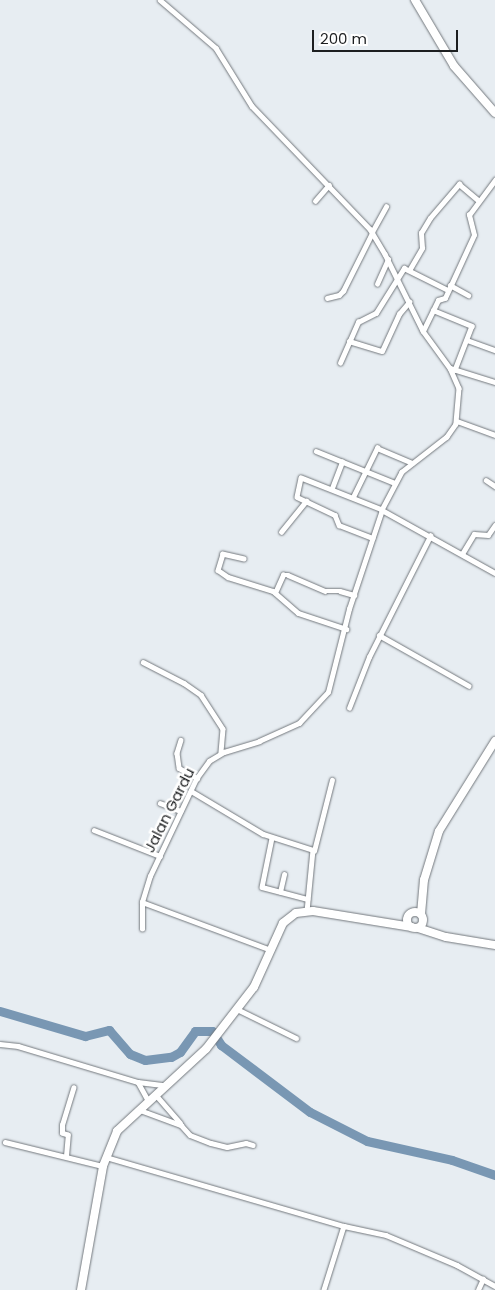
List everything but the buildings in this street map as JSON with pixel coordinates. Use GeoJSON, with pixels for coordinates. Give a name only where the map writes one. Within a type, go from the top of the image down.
{"type":"FeatureCollection","features":[{"type":"Feature","properties":{"kind":"main road"},"geometry":{"type":"LineString","coordinates":[[415,0],[454,66],[495,113]]}},
{"type":"Feature","properties":{"kind":"main road"},"geometry":{"type":"LineString","coordinates":[[412,925],[419,915],[428,862],[439,831],[495,740]]}},
{"type":"Feature","properties":{"kind":"main road"},"geometry":{"type":"LineString","coordinates":[[81,1290],[103,1166],[117,1131],[164,1085],[206,1049],[219,1029],[254,987],[283,923],[296,914],[307,911],[395,925],[412,925],[435,933],[495,945]]}},
{"type":"Feature","properties":{"kind":"main road"},"geometry":{"type":"LineString","coordinates":[[412,925],[419,915]]}},
{"type":"Feature","properties":{"kind":"main road"},"geometry":{"type":"LineString","coordinates":[[419,915],[435,933]]}},
{"type":"Feature","properties":{"kind":"street"},"geometry":{"type":"LineString","coordinates":[[160,0],[216,48],[252,106],[372,232],[388,259],[422,331],[452,370],[457,380],[460,402],[457,421],[495,435]]}},
{"type":"Feature","properties":{"kind":"street"},"geometry":{"type":"LineString","coordinates":[[422,331],[433,310],[448,290],[474,235],[468,217],[495,180]]}},
{"type":"Feature","properties":{"kind":"street"},"geometry":{"type":"LineString","coordinates":[[410,269],[422,248],[421,233],[430,218],[459,184],[479,201]]}},
{"type":"Feature","properties":{"kind":"street"},"geometry":{"type":"LineString","coordinates":[[315,201],[329,186]]}},
{"type":"Feature","properties":{"kind":"street"},"geometry":{"type":"LineString","coordinates":[[327,298],[341,293],[386,207]]}},
{"type":"Feature","properties":{"kind":"street"},"geometry":{"type":"LineString","coordinates":[[377,284],[388,259]]}},
{"type":"Feature","properties":{"kind":"street"},"geometry":{"type":"LineString","coordinates":[[340,363],[358,322],[376,314],[404,268],[410,269],[448,290]]}},
{"type":"Feature","properties":{"kind":"street"},"geometry":{"type":"LineString","coordinates":[[450,285],[468,295]]}},
{"type":"Feature","properties":{"kind":"street"},"geometry":{"type":"LineString","coordinates":[[349,341],[382,351],[399,314],[409,302]]}},
{"type":"Feature","properties":{"kind":"street"},"geometry":{"type":"LineString","coordinates":[[433,310],[470,324],[467,340],[452,370]]}},
{"type":"Feature","properties":{"kind":"street"},"geometry":{"type":"LineString","coordinates":[[467,340],[495,350]]}},
{"type":"Feature","properties":{"kind":"street"},"geometry":{"type":"LineString","coordinates":[[452,370],[495,382]]}},
{"type":"Feature","properties":{"kind":"street","name":"Jalan Gardu"},"geometry":{"type":"LineString","coordinates":[[142,930],[142,902],[160,856],[197,778],[209,761],[220,753],[259,742],[292,726],[327,696],[354,595],[373,538],[396,483],[412,463],[446,437],[457,421]]}},
{"type":"Feature","properties":{"kind":"street"},"geometry":{"type":"LineString","coordinates":[[353,497],[379,448],[412,463]]}},
{"type":"Feature","properties":{"kind":"street"},"geometry":{"type":"LineString","coordinates":[[316,451],[396,483]]}},
{"type":"Feature","properties":{"kind":"street"},"geometry":{"type":"LineString","coordinates":[[332,488],[342,462]]}},
{"type":"Feature","properties":{"kind":"street"},"geometry":{"type":"LineString","coordinates":[[373,538],[338,525],[335,515],[296,495],[302,478],[332,488],[385,511],[495,573]]}},
{"type":"Feature","properties":{"kind":"street"},"geometry":{"type":"LineString","coordinates":[[486,480],[495,486]]}},
{"type":"Feature","properties":{"kind":"street"},"geometry":{"type":"LineString","coordinates":[[281,532],[306,501]]}},
{"type":"Feature","properties":{"kind":"street"},"geometry":{"type":"LineString","coordinates":[[462,554],[474,534],[488,535],[495,525]]}},
{"type":"Feature","properties":{"kind":"street"},"geometry":{"type":"LineString","coordinates":[[348,708],[379,635],[430,536]]}},
{"type":"Feature","properties":{"kind":"street"},"geometry":{"type":"LineString","coordinates":[[244,559],[223,554],[218,570],[226,576],[276,593],[298,613],[346,629]]}},
{"type":"Feature","properties":{"kind":"street"},"geometry":{"type":"LineString","coordinates":[[276,593],[283,575],[288,574],[325,591],[340,591],[354,595]]}},
{"type":"Feature","properties":{"kind":"street"},"geometry":{"type":"LineString","coordinates":[[379,635],[469,686]]}},
{"type":"Feature","properties":{"kind":"street"},"geometry":{"type":"LineString","coordinates":[[142,662],[184,683],[201,695],[223,729],[220,753]]}},
{"type":"Feature","properties":{"kind":"street"},"geometry":{"type":"LineString","coordinates":[[181,740],[177,753],[179,768],[197,778]]}},
{"type":"Feature","properties":{"kind":"street"},"geometry":{"type":"LineString","coordinates":[[307,911],[314,852],[332,780]]}},
{"type":"Feature","properties":{"kind":"street"},"geometry":{"type":"LineString","coordinates":[[191,791],[272,838],[314,852]]}},
{"type":"Feature","properties":{"kind":"street"},"geometry":{"type":"LineString","coordinates":[[160,803],[181,811]]}},
{"type":"Feature","properties":{"kind":"street"},"geometry":{"type":"LineString","coordinates":[[94,830],[160,856]]}},
{"type":"Feature","properties":{"kind":"street"},"geometry":{"type":"LineString","coordinates":[[272,838],[261,886],[307,899]]}},
{"type":"Feature","properties":{"kind":"street"},"geometry":{"type":"LineString","coordinates":[[280,892],[284,874]]}},
{"type":"Feature","properties":{"kind":"street"},"geometry":{"type":"LineString","coordinates":[[142,902],[271,950]]}},
{"type":"Feature","properties":{"kind":"street"},"geometry":{"type":"LineString","coordinates":[[237,1009],[296,1038]]}},
{"type":"Feature","properties":{"kind":"street"},"geometry":{"type":"LineString","coordinates":[[0,1044],[18,1046],[138,1082],[164,1085]]}},
{"type":"Feature","properties":{"kind":"street"},"geometry":{"type":"LineString","coordinates":[[138,1082],[190,1135],[225,1147],[246,1143],[253,1145]]}},
{"type":"Feature","properties":{"kind":"street"},"geometry":{"type":"LineString","coordinates":[[66,1156],[68,1135],[62,1133],[62,1125],[73,1088]]}},
{"type":"Feature","properties":{"kind":"street"},"geometry":{"type":"LineString","coordinates":[[138,1109],[181,1125]]}},
{"type":"Feature","properties":{"kind":"street"},"geometry":{"type":"LineString","coordinates":[[5,1142],[103,1166]]}},
{"type":"Feature","properties":{"kind":"street"},"geometry":{"type":"LineString","coordinates":[[106,1157],[344,1226],[386,1235],[495,1286]]}},
{"type":"Feature","properties":{"kind":"street"},"geometry":{"type":"LineString","coordinates":[[324,1290],[344,1226]]}},
{"type":"Feature","properties":{"kind":"street"},"geometry":{"type":"LineString","coordinates":[[478,1290],[483,1279]]}},
{"type":"Feature","properties":{"kind":"waterway"},"geometry":{"type":"LineString","coordinates":[[0,1011],[85,1036],[109,1030],[130,1054],[145,1060],[171,1057],[180,1052],[195,1031],[212,1031],[221,1045],[310,1112],[367,1141],[452,1160],[495,1175]]}}]}
